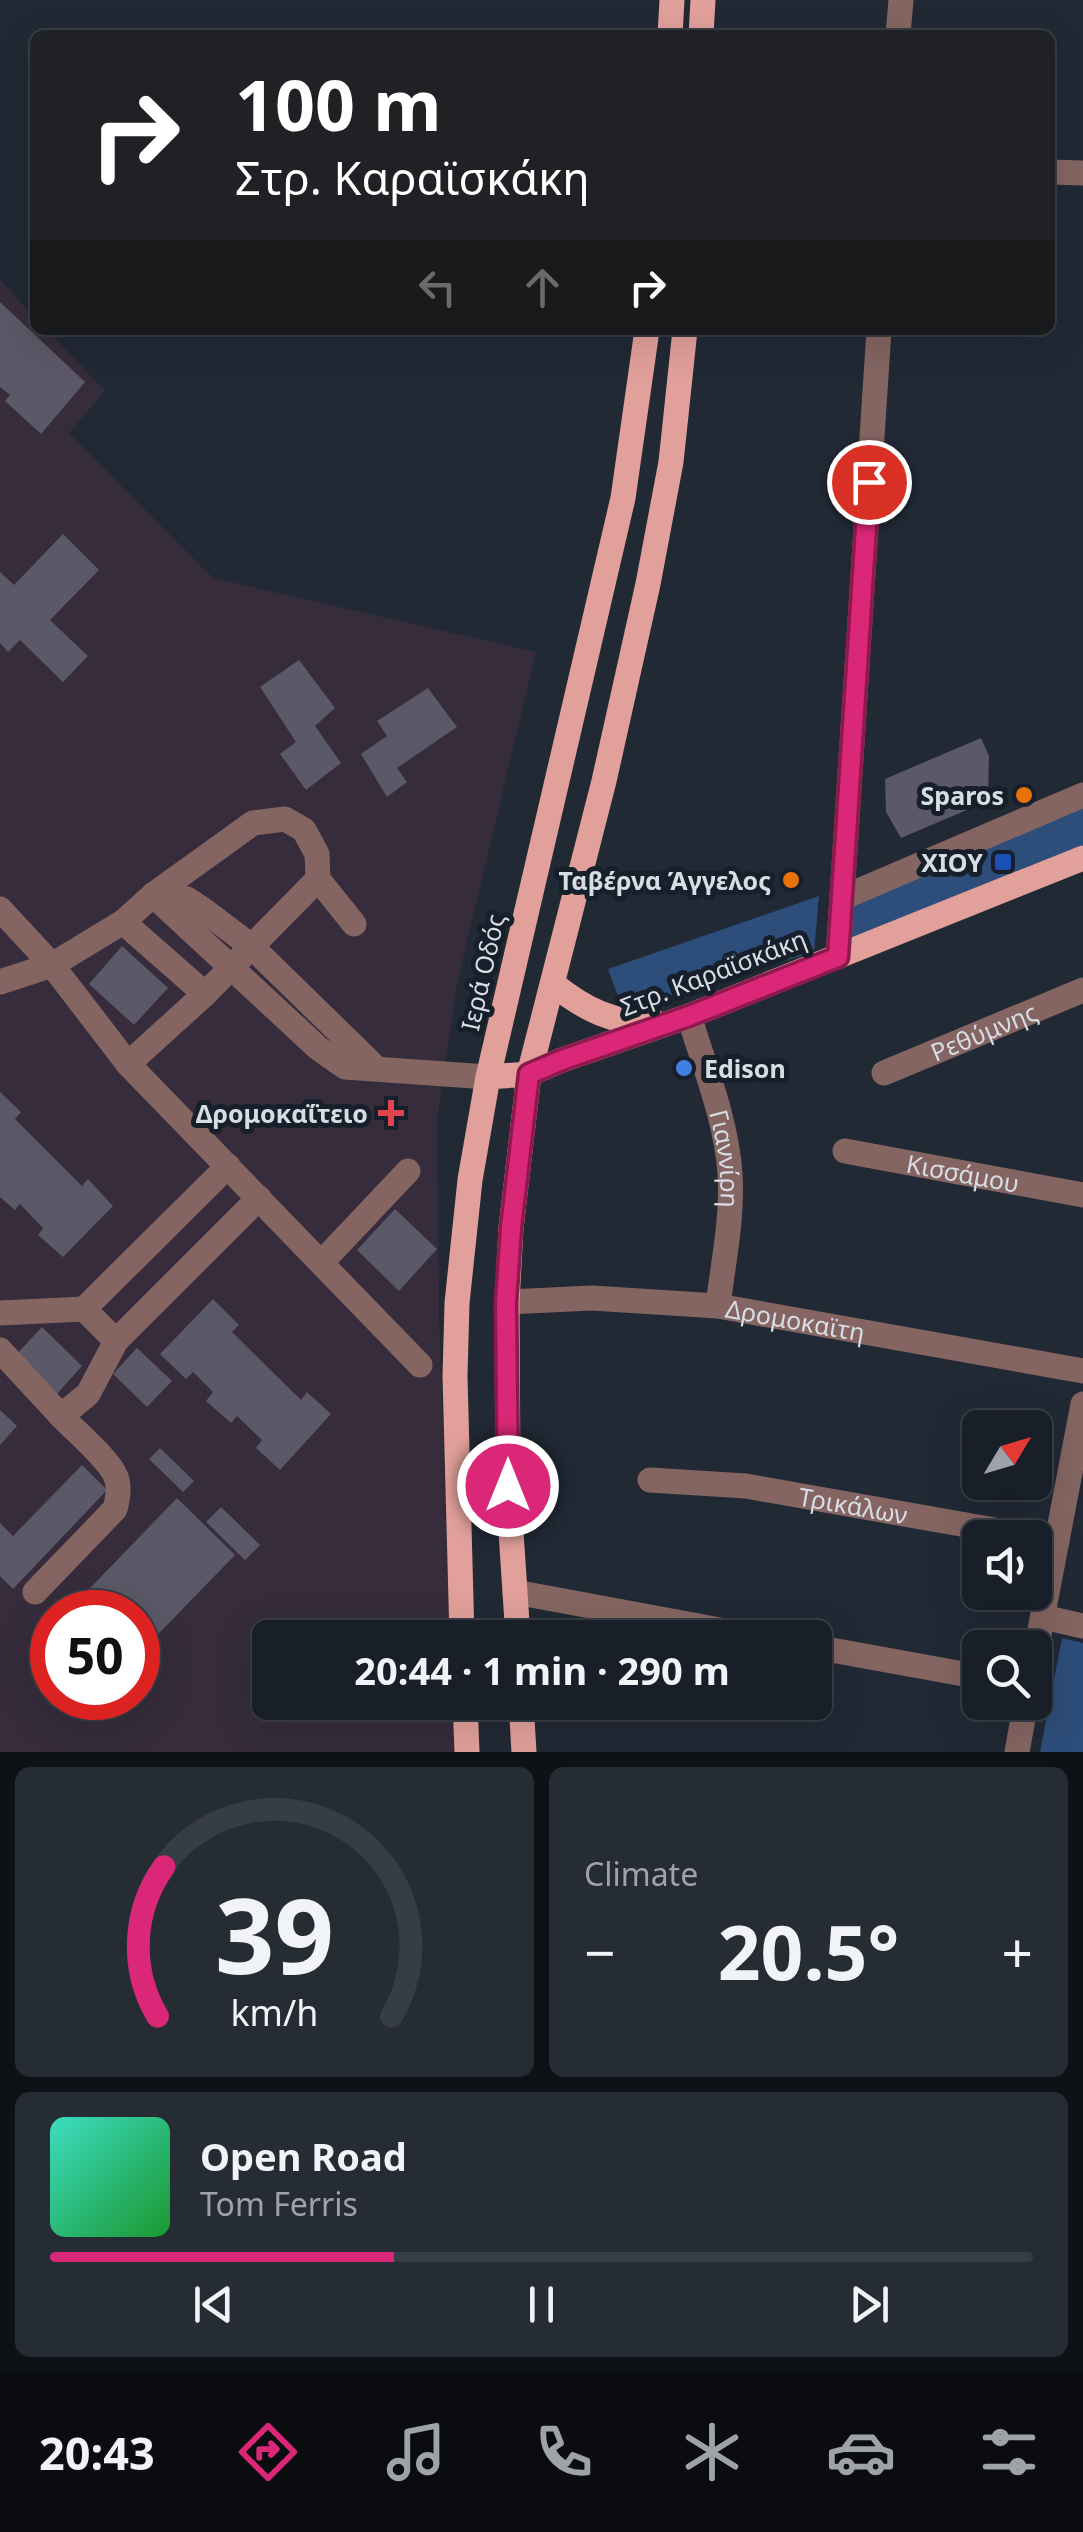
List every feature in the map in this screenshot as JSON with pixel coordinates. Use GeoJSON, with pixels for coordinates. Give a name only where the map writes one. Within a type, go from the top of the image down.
{"type":"FeatureCollection","features":[{"type":"Feature","properties":{"kind":"main road"},"geometry":{"type":"LineString","coordinates":[[670,30],[672,0]]}},
{"type":"Feature","properties":{"kind":"main road"},"geometry":{"type":"LineString","coordinates":[[701,30],[703,0]]}},
{"type":"Feature","properties":{"kind":"main road","name":"Ιερά Οδός"},"geometry":{"type":"LineString","coordinates":[[461,1620],[455,1393],[457,1303],[470,1180],[488,1077],[623,498],[646,335]]}},
{"type":"Feature","properties":{"kind":"main road"},"geometry":{"type":"LineString","coordinates":[[517,1620],[508,1486],[506,1302],[529,1074],[604,781],[648,584],[671,462],[684,335]]}},
{"type":"Feature","properties":{"kind":"main road","name":"Στρ. Καραϊσκάκη"},"geometry":{"type":"LineString","coordinates":[[488,1077],[529,1074],[689,1016],[1083,858]]}},
{"type":"Feature","properties":{"kind":"main road"},"geometry":{"type":"LineString","coordinates":[[553,984],[576,1002],[619,1020],[654,1022],[689,1016]]}},
{"type":"Feature","properties":{"kind":"main road"},"geometry":{"type":"LineString","coordinates":[[466,1720],[467,1752]]}},
{"type":"Feature","properties":{"kind":"main road"},"geometry":{"type":"LineString","coordinates":[[523,1720],[524,1752]]}},
{"type":"Feature","properties":{"kind":"street"},"geometry":{"type":"LineString","coordinates":[[898,30],[901,0]]}},
{"type":"Feature","properties":{"kind":"street"},"geometry":{"type":"LineString","coordinates":[[1055,172],[1083,173]]}},
{"type":"Feature","properties":{"kind":"street"},"geometry":{"type":"LineString","coordinates":[[838,957],[879,335]]}},
{"type":"Feature","properties":{"kind":"street"},"geometry":{"type":"LineString","coordinates":[[842,898],[1083,795]]}},
{"type":"Feature","properties":{"kind":"street"},"geometry":{"type":"LineString","coordinates":[[0,982],[52,964],[123,922],[153,894],[253,823],[285,819],[304,830],[317,854],[318,879],[354,924]]}},
{"type":"Feature","properties":{"kind":"street"},"geometry":{"type":"LineString","coordinates":[[128,1064],[205,994],[318,879]]}},
{"type":"Feature","properties":{"kind":"street"},"geometry":{"type":"LineString","coordinates":[[153,894],[318,1048],[345,1066],[488,1077]]}},
{"type":"Feature","properties":{"kind":"street"},"geometry":{"type":"LineString","coordinates":[[153,894],[187,900],[251,946],[375,1067]]}},
{"type":"Feature","properties":{"kind":"street"},"geometry":{"type":"LineString","coordinates":[[0,909],[52,964],[128,1064],[420,1365]]}},
{"type":"Feature","properties":{"kind":"street"},"geometry":{"type":"LineString","coordinates":[[123,922],[205,994]]}},
{"type":"Feature","properties":{"kind":"street","name":"Ρεθύμνης"},"geometry":{"type":"LineString","coordinates":[[884,1073],[1083,990]]}},
{"type":"Feature","properties":{"kind":"street","name":"Γιαννίρη"},"geometry":{"type":"LineString","coordinates":[[689,1016],[722,1130],[730,1174],[718,1306]]}},
{"type":"Feature","properties":{"kind":"street","name":"Κισσάμου"},"geometry":{"type":"LineString","coordinates":[[844,1151],[1083,1195]]}},
{"type":"Feature","properties":{"kind":"street"},"geometry":{"type":"LineString","coordinates":[[0,1312],[84,1309],[228,1166]]}},
{"type":"Feature","properties":{"kind":"street"},"geometry":{"type":"LineString","coordinates":[[322,1262],[408,1170]]}},
{"type":"Feature","properties":{"kind":"street"},"geometry":{"type":"LineString","coordinates":[[61,1416],[88,1394],[116,1341],[259,1198]]}},
{"type":"Feature","properties":{"kind":"street","name":"Δρομοκαϊτη"},"geometry":{"type":"LineString","coordinates":[[506,1302],[592,1298],[718,1306],[1083,1371]]}},
{"type":"Feature","properties":{"kind":"street"},"geometry":{"type":"LineString","coordinates":[[84,1309],[116,1341]]}},
{"type":"Feature","properties":{"kind":"street"},"geometry":{"type":"LineString","coordinates":[[0,1350],[118,1480],[116,1509],[37,1590]]}},
{"type":"Feature","properties":{"kind":"street"},"geometry":{"type":"LineString","coordinates":[[1040,1630],[1066,1537],[1083,1404]]}},
{"type":"Feature","properties":{"kind":"street","name":"Τρικάλων"},"geometry":{"type":"LineString","coordinates":[[650,1480],[746,1486],[1066,1537]]}},
{"type":"Feature","properties":{"kind":"street"},"geometry":{"type":"LineString","coordinates":[[515,1592],[667,1620]]}},
{"type":"Feature","properties":{"kind":"street"},"geometry":{"type":"LineString","coordinates":[[1042,1617],[1083,1626]]}},
{"type":"Feature","properties":{"kind":"street"},"geometry":{"type":"LineString","coordinates":[[832,1650],[962,1674]]}},
{"type":"Feature","properties":{"kind":"street"},"geometry":{"type":"LineString","coordinates":[[1017,1752],[1023,1720]]}},
{"type":"Feature","properties":{"kind":"shaded area"},"geometry":{"type":"Polygon","coordinates":[[[0,280],[30,312],[30,335],[52,335],[105,391],[69,433],[213,578],[536,652],[457,984],[437,1120],[449,1620],[252,1620],[252,1720],[453,1720],[454,1752],[0,1752],[0,280]]]}},
{"type":"Feature","properties":{"kind":"shaded area"},"geometry":{"type":"Polygon","coordinates":[[[1083,800],[1083,845],[841,943],[845,900],[1083,800]]]}},
{"type":"Feature","properties":{"kind":"shaded area"},"geometry":{"type":"Polygon","coordinates":[[[819,896],[814,952],[623,1010],[608,969],[819,896]]]}},
{"type":"Feature","properties":{"kind":"shaded area"},"geometry":{"type":"Polygon","coordinates":[[[1062,1638],[1083,1643],[1083,1752],[1040,1752],[1046,1720],[1052,1720],[1052,1690],[1062,1638]]]}},
{"type":"Feature","properties":{"kind":"building"},"geometry":{"type":"Polygon","coordinates":[[[0,302],[30,330],[30,335],[35,335],[85,382],[41,434],[5,401],[10,395],[0,387],[0,302]]]}},
{"type":"Feature","properties":{"kind":"building"},"geometry":{"type":"Polygon","coordinates":[[[63,534],[99,570],[50,620],[88,656],[63,682],[20,640],[8,652],[0,643],[0,572],[14,585],[63,534]]]}},
{"type":"Feature","properties":{"kind":"building"},"geometry":{"type":"Polygon","coordinates":[[[299,660],[335,708],[315,726],[341,763],[306,790],[280,754],[296,742],[260,687],[299,660]]]}},
{"type":"Feature","properties":{"kind":"building"},"geometry":{"type":"Polygon","coordinates":[[[428,688],[457,727],[397,768],[407,782],[387,797],[361,754],[387,736],[377,721],[428,688]]]}},
{"type":"Feature","properties":{"kind":"building"},"geometry":{"type":"Polygon","coordinates":[[[981,738],[989,756],[988,801],[901,838],[886,812],[885,779],[981,738]]]}},
{"type":"Feature","properties":{"kind":"building"},"geometry":{"type":"Polygon","coordinates":[[[122,946],[168,988],[134,1025],[89,984],[122,946]]]}},
{"type":"Feature","properties":{"kind":"building"},"geometry":{"type":"Polygon","coordinates":[[[0,1092],[21,1112],[15,1119],[82,1186],[88,1179],[113,1206],[63,1257],[38,1235],[43,1228],[20,1204],[15,1210],[0,1197],[0,1092]]]}},
{"type":"Feature","properties":{"kind":"building"},"geometry":{"type":"Polygon","coordinates":[[[395,1209],[437,1249],[399,1291],[357,1250],[395,1209]]]}},
{"type":"Feature","properties":{"kind":"building"},"geometry":{"type":"Polygon","coordinates":[[[213,1299],[239,1325],[232,1332],[301,1400],[307,1392],[331,1414],[280,1470],[256,1448],[262,1440],[237,1416],[231,1423],[206,1401],[213,1392],[193,1372],[186,1379],[160,1354],[213,1299]]]}},
{"type":"Feature","properties":{"kind":"building"},"geometry":{"type":"Polygon","coordinates":[[[42,1327],[82,1366],[56,1395],[15,1356],[42,1327]]]}},
{"type":"Feature","properties":{"kind":"building"},"geometry":{"type":"Polygon","coordinates":[[[137,1348],[172,1381],[147,1407],[113,1374],[137,1348]]]}},
{"type":"Feature","properties":{"kind":"building"},"geometry":{"type":"Polygon","coordinates":[[[0,1410],[17,1426],[0,1445],[0,1410]]]}},
{"type":"Feature","properties":{"kind":"building"},"geometry":{"type":"Polygon","coordinates":[[[160,1448],[194,1481],[183,1492],[149,1459],[160,1448]]]}},
{"type":"Feature","properties":{"kind":"building"},"geometry":{"type":"Polygon","coordinates":[[[82,1465],[107,1490],[13,1589],[0,1576],[0,1523],[13,1536],[82,1465]]]}},
{"type":"Feature","properties":{"kind":"building"},"geometry":{"type":"Polygon","coordinates":[[[177,1498],[235,1555],[160,1632],[160,1590],[88,1590],[177,1498]]]}},
{"type":"Feature","properties":{"kind":"building"},"geometry":{"type":"Polygon","coordinates":[[[221,1507],[260,1545],[245,1560],[206,1522],[221,1507]]]}},
{"type":"Feature","properties":{"kind":"place","name":"Sparos"},"geometry":{"type":"Point","coordinates":[1024,795]}},
{"type":"Feature","properties":{"kind":"place","name":"ΧΙΟΥ"},"geometry":{"type":"Point","coordinates":[1003,862]}},
{"type":"Feature","properties":{"kind":"place","name":"Ταβέρνα Άγγελος"},"geometry":{"type":"Point","coordinates":[791,880]}},
{"type":"Feature","properties":{"kind":"place","name":"Edison"},"geometry":{"type":"Point","coordinates":[684,1068]}},
{"type":"Feature","properties":{"kind":"place","name":"Δρομοκαΐτειο"},"geometry":{"type":"Point","coordinates":[391,1113]}},
{"type":"Feature","properties":{"kind":"route"},"geometry":{"type":"LineString","coordinates":[[508,1486],[506,1302],[529,1074],[838,957],[869,482]]}}]}
